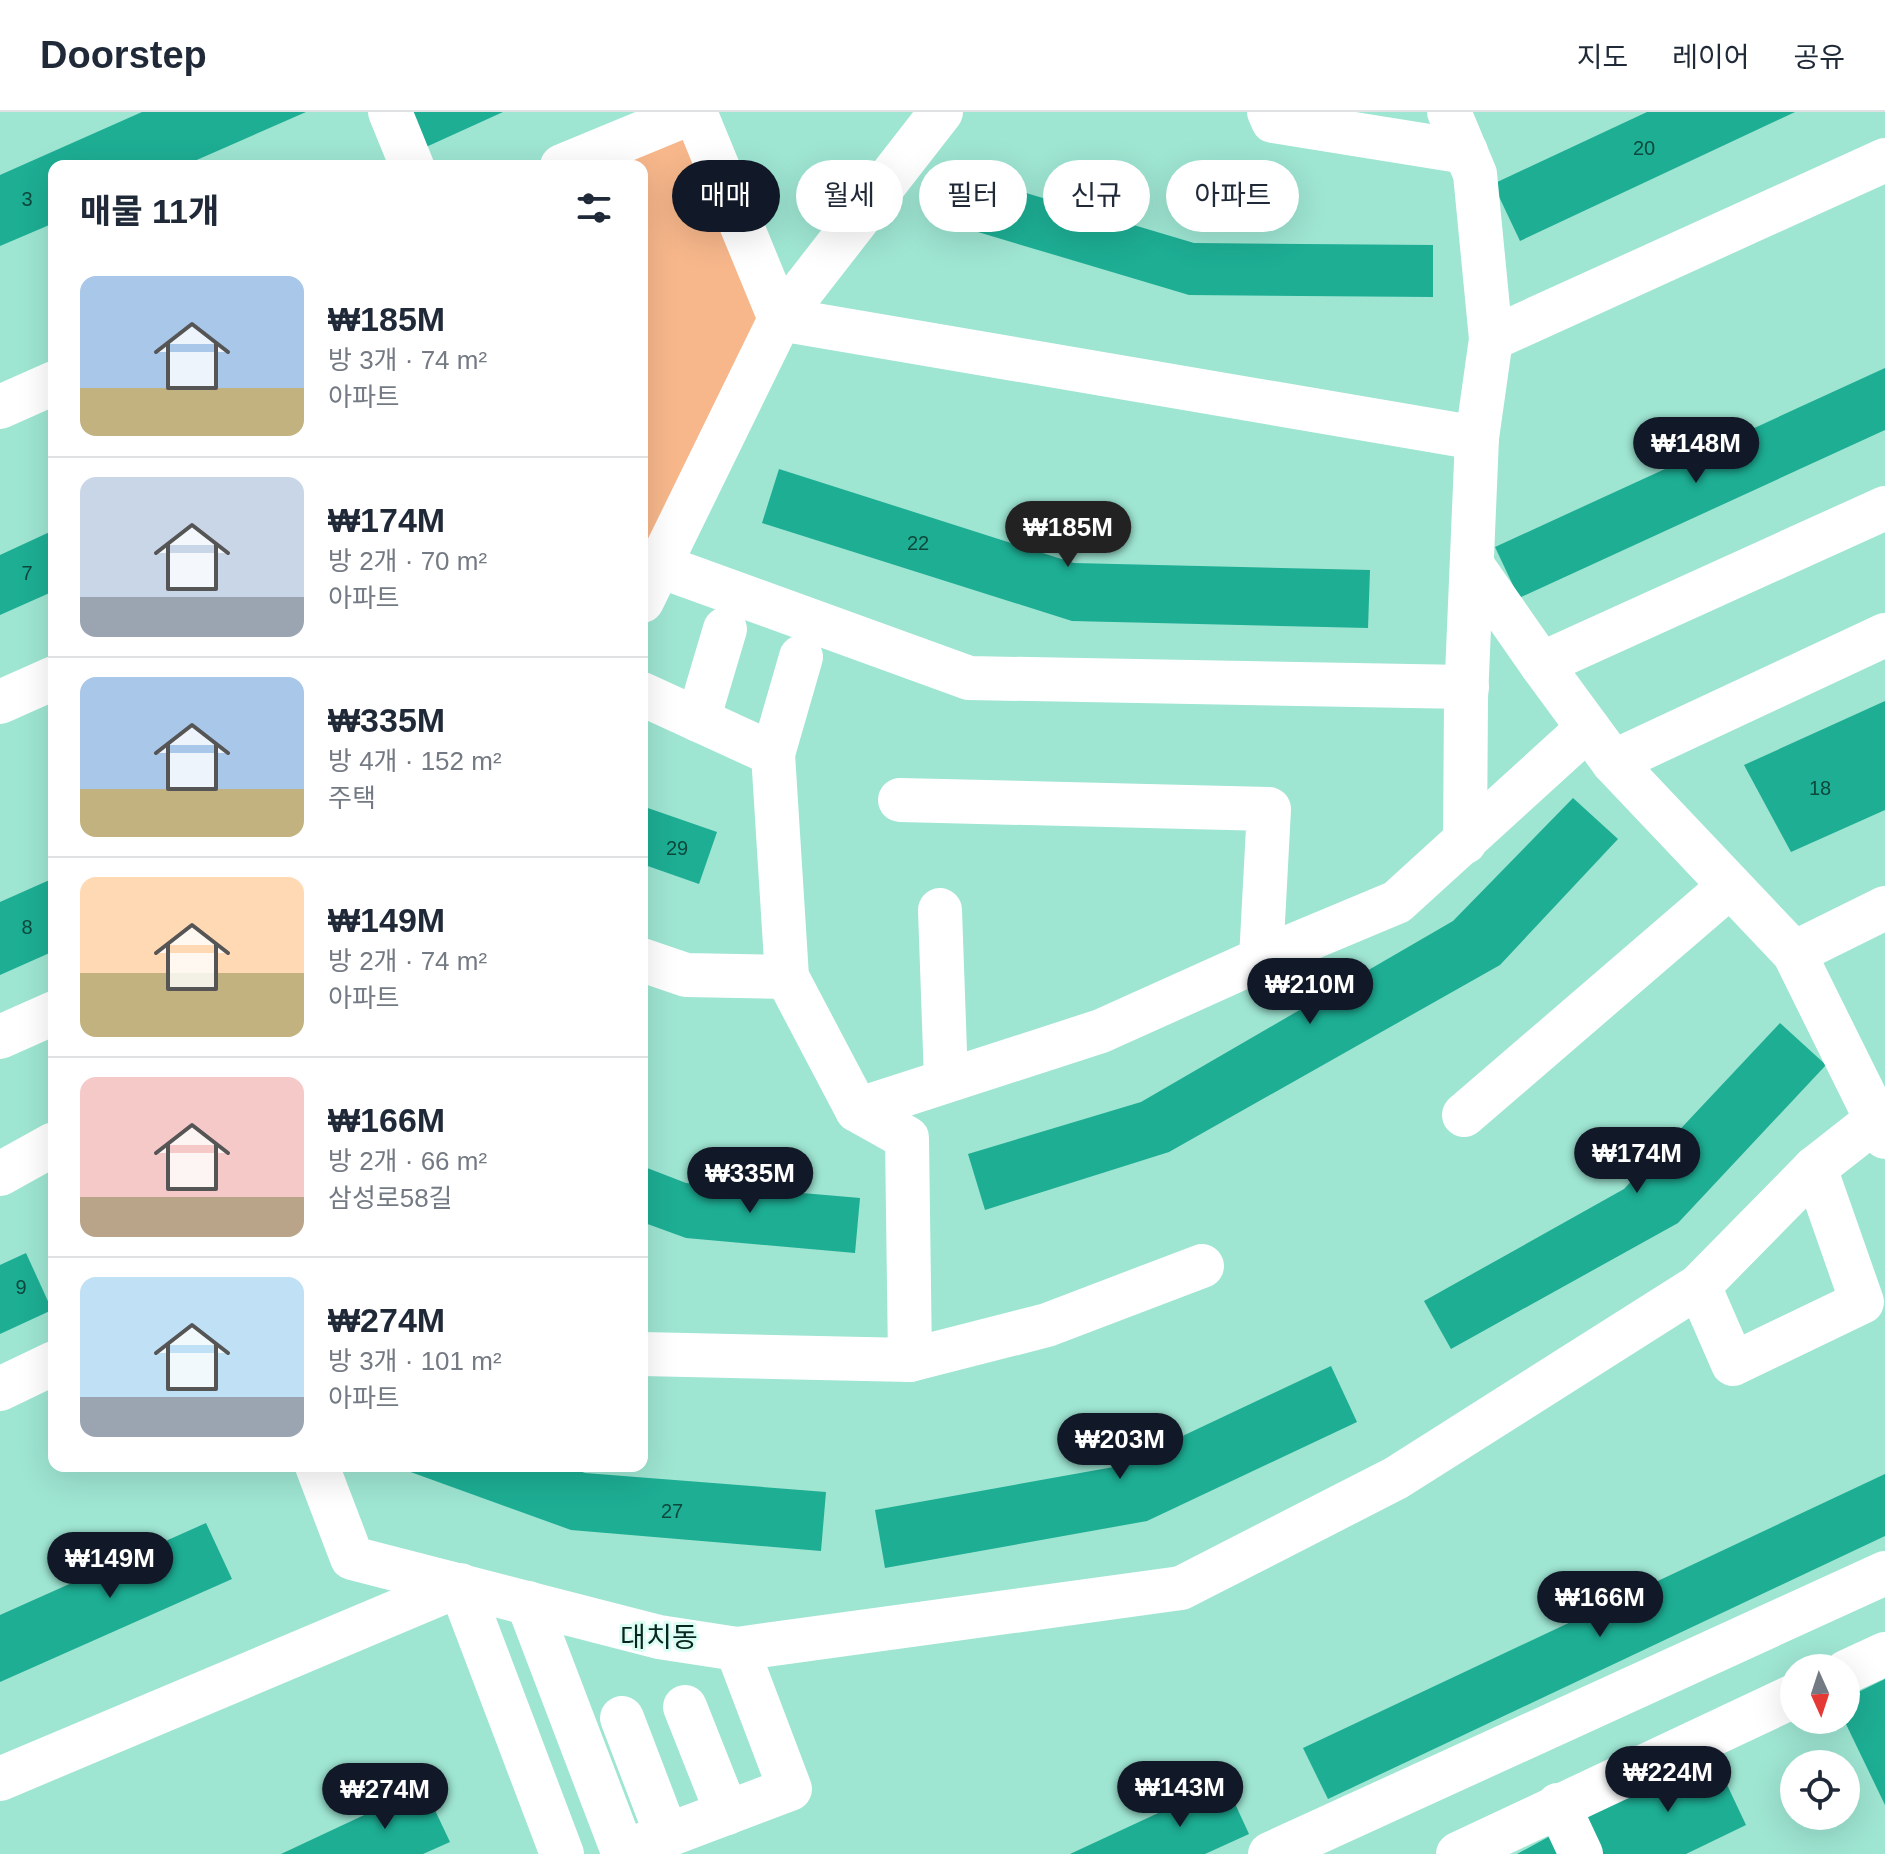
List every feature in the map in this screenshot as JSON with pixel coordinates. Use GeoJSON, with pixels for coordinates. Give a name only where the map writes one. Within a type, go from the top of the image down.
{"type":"FeatureCollection","features":[{"type":"Feature","properties":{"kind":"street"},"geometry":{"type":"LineString","coordinates":[[390,112],[410,160]]}},
{"type":"Feature","properties":{"kind":"street"},"geometry":{"type":"LineString","coordinates":[[577,160],[694,112],[780,319]]}},
{"type":"Feature","properties":{"kind":"street"},"geometry":{"type":"LineString","coordinates":[[941,112],[780,319],[651,583],[969,678],[1467,687]]}},
{"type":"Feature","properties":{"kind":"street"},"geometry":{"type":"LineString","coordinates":[[1449,112],[1475,174],[1491,339],[1477,438],[1467,687],[1465,842]]}},
{"type":"Feature","properties":{"kind":"street"},"geometry":{"type":"LineString","coordinates":[[1269,114],[1466,152]]}},
{"type":"Feature","properties":{"kind":"street"},"geometry":{"type":"LineString","coordinates":[[1491,339],[1885,160]]}},
{"type":"Feature","properties":{"kind":"street"},"geometry":{"type":"LineString","coordinates":[[780,319],[1477,438]]}},
{"type":"Feature","properties":{"kind":"street"},"geometry":{"type":"LineString","coordinates":[[0,407],[48,386]]}},
{"type":"Feature","properties":{"kind":"street"},"geometry":{"type":"LineString","coordinates":[[1541,664],[1885,508]]}},
{"type":"Feature","properties":{"kind":"street"},"geometry":{"type":"LineString","coordinates":[[352,1558],[659,1637],[737,1649],[1181,1588],[1396,1478],[1699,1286],[1815,1168],[1881,1128],[1794,953],[1601,745],[1472,565]]}},
{"type":"Feature","properties":{"kind":"street"},"geometry":{"type":"LineString","coordinates":[[698,720],[725,629]]}},
{"type":"Feature","properties":{"kind":"street"},"geometry":{"type":"LineString","coordinates":[[857,1110],[1101,1031],[1397,902],[1465,842],[1601,745],[1885,635]]}},
{"type":"Feature","properties":{"kind":"street"},"geometry":{"type":"LineString","coordinates":[[801,657],[773,754],[787,977],[857,1110],[907,1138],[910,1360]]}},
{"type":"Feature","properties":{"kind":"street"},"geometry":{"type":"LineString","coordinates":[[0,702],[48,681]]}},
{"type":"Feature","properties":{"kind":"street"},"geometry":{"type":"LineString","coordinates":[[648,697],[773,754]]}},
{"type":"Feature","properties":{"kind":"street"},"geometry":{"type":"LineString","coordinates":[[900,800],[1269,809],[1261,959]]}},
{"type":"Feature","properties":{"kind":"street"},"geometry":{"type":"LineString","coordinates":[[1464,1115],[1730,886]]}},
{"type":"Feature","properties":{"kind":"street"},"geometry":{"type":"LineString","coordinates":[[1794,953],[1885,908]]}},
{"type":"Feature","properties":{"kind":"street"},"geometry":{"type":"LineString","coordinates":[[940,910],[946,1080]]}},
{"type":"Feature","properties":{"kind":"street"},"geometry":{"type":"LineString","coordinates":[[648,962],[686,975],[787,977]]}},
{"type":"Feature","properties":{"kind":"street"},"geometry":{"type":"LineString","coordinates":[[0,1037],[48,1016]]}},
{"type":"Feature","properties":{"kind":"street"},"geometry":{"type":"LineString","coordinates":[[0,1174],[48,1147]]}},
{"type":"Feature","properties":{"kind":"street"},"geometry":{"type":"LineString","coordinates":[[1699,1286],[1733,1364],[1862,1302],[1815,1168]]}},
{"type":"Feature","properties":{"kind":"street"},"geometry":{"type":"LineString","coordinates":[[648,1354],[910,1360],[1047,1325],[1202,1266]]}},
{"type":"Feature","properties":{"kind":"street"},"geometry":{"type":"LineString","coordinates":[[0,1389],[48,1366]]}},
{"type":"Feature","properties":{"kind":"street"},"geometry":{"type":"LineString","coordinates":[[319,1472],[352,1558],[354,1630]]}},
{"type":"Feature","properties":{"kind":"street"},"geometry":{"type":"LineString","coordinates":[[1270,1854],[1885,1573]]}},
{"type":"Feature","properties":{"kind":"street"},"geometry":{"type":"LineString","coordinates":[[0,1779],[460,1585]]}},
{"type":"Feature","properties":{"kind":"street"},"geometry":{"type":"LineString","coordinates":[[460,1585],[562,1854]]}},
{"type":"Feature","properties":{"kind":"street"},"geometry":{"type":"LineString","coordinates":[[528,1603],[623,1852],[790,1789],[737,1649]]}},
{"type":"Feature","properties":{"kind":"street"},"geometry":{"type":"LineString","coordinates":[[1860,1666],[1885,1654]]}},
{"type":"Feature","properties":{"kind":"street"},"geometry":{"type":"LineString","coordinates":[[1458,1854],[1780,1702]]}},
{"type":"Feature","properties":{"kind":"street"},"geometry":{"type":"LineString","coordinates":[[685,1707],[727,1813]]}},
{"type":"Feature","properties":{"kind":"street"},"geometry":{"type":"LineString","coordinates":[[622,1718],[667,1836]]}},
{"type":"Feature","properties":{"kind":"street"},"geometry":{"type":"LineString","coordinates":[[1558,1805],[1581,1854]]}},
{"type":"Feature","properties":{"kind":"shaded area"},"geometry":{"type":"Polygon","coordinates":[[[693,112],[713,160],[672,160],[672,232],[743,232],[780,319],[648,589],[648,160],[577,160],[693,112]]]}},
{"type":"Feature","properties":{"kind":"building"},"geometry":{"type":"Polygon","coordinates":[[[142,112],[306,112],[197,160],[48,160],[48,226],[0,246],[0,175],[142,112]]]}},
{"type":"Feature","properties":{"kind":"building"},"geometry":{"type":"Polygon","coordinates":[[[410,112],[503,112],[426,147],[410,112]]]}},
{"type":"Feature","properties":{"kind":"building"},"geometry":{"type":"Polygon","coordinates":[[[1647,112],[1795,112],[1520,241],[1493,184],[1647,112]]]}},
{"type":"Feature","properties":{"kind":"building"},"geometry":{"type":"Polygon","coordinates":[[[1027,193],[1043,198],[1043,232],[1150,230],[1194,243],[1433,245],[1433,297],[1189,295],[978,232],[1027,232],[1027,193]]]}},
{"type":"Feature","properties":{"kind":"building"},"geometry":{"type":"Polygon","coordinates":[[[1885,368],[1885,430],[1519,598],[1495,547],[1885,368]]]}},
{"type":"Feature","properties":{"kind":"building"},"geometry":{"type":"Polygon","coordinates":[[[779,469],[1074,563],[1370,570],[1368,628],[1072,621],[762,523],[779,469]]]}},
{"type":"Feature","properties":{"kind":"building"},"geometry":{"type":"Polygon","coordinates":[[[48,533],[48,594],[0,615],[0,555],[48,533]]]}},
{"type":"Feature","properties":{"kind":"building"},"geometry":{"type":"Polygon","coordinates":[[[1885,701],[1885,810],[1791,852],[1744,765],[1885,701]]]}},
{"type":"Feature","properties":{"kind":"building"},"geometry":{"type":"Polygon","coordinates":[[[1573,798],[1618,839],[1500,965],[1169,1152],[985,1210],[968,1154],[1141,1102],[1453,921],[1573,798]]]}},
{"type":"Feature","properties":{"kind":"building"},"geometry":{"type":"Polygon","coordinates":[[[648,808],[717,832],[699,884],[648,866],[648,808]]]}},
{"type":"Feature","properties":{"kind":"building"},"geometry":{"type":"Polygon","coordinates":[[[48,881],[48,954],[0,975],[0,902],[48,881]]]}},
{"type":"Feature","properties":{"kind":"building"},"geometry":{"type":"Polygon","coordinates":[[[1780,1023],[1826,1065],[1678,1223],[1451,1349],[1424,1301],[1624,1189],[1780,1023]]]}},
{"type":"Feature","properties":{"kind":"building"},"geometry":{"type":"Polygon","coordinates":[[[648,1168],[686,1183],[860,1198],[855,1253],[686,1238],[648,1224],[648,1168]]]}},
{"type":"Feature","properties":{"kind":"building"},"geometry":{"type":"Polygon","coordinates":[[[26,1253],[48,1301],[48,1312],[0,1334],[0,1265],[26,1253]]]}},
{"type":"Feature","properties":{"kind":"building"},"geometry":{"type":"Polygon","coordinates":[[[1331,1366],[1357,1422],[1147,1521],[885,1568],[875,1510],[1119,1466],[1331,1366]]]}},
{"type":"Feature","properties":{"kind":"building"},"geometry":{"type":"Polygon","coordinates":[[[411,1472],[582,1472],[826,1492],[821,1551],[571,1530],[411,1472]]]}},
{"type":"Feature","properties":{"kind":"building"},"geometry":{"type":"Polygon","coordinates":[[[1885,1474],[1885,1536],[1328,1799],[1303,1748],[1885,1474]]]}},
{"type":"Feature","properties":{"kind":"building"},"geometry":{"type":"Polygon","coordinates":[[[206,1523],[232,1579],[0,1682],[0,1615],[206,1523]]]}},
{"type":"Feature","properties":{"kind":"building"},"geometry":{"type":"Polygon","coordinates":[[[1885,1679],[1885,1805],[1851,1734],[1860,1734],[1860,1691],[1885,1679]]]}},
{"type":"Feature","properties":{"kind":"building"},"geometry":{"type":"Polygon","coordinates":[[[1712,1753],[1746,1825],[1686,1854],[1600,1854],[1582,1815],[1712,1753]]]}},
{"type":"Feature","properties":{"kind":"building"},"geometry":{"type":"Polygon","coordinates":[[[1225,1782],[1249,1834],[1205,1854],[1070,1854],[1225,1782]]]}},
{"type":"Feature","properties":{"kind":"building"},"geometry":{"type":"Polygon","coordinates":[[[424,1787],[450,1842],[423,1854],[281,1854],[424,1787]]]}},
{"type":"Feature","properties":{"kind":"building"},"geometry":{"type":"Polygon","coordinates":[[[1552,1835],[1562,1854],[1517,1854],[1552,1835]]]}},
{"type":"Feature","properties":{"kind":"district","name":"대치동"},"geometry":{"type":"Point","coordinates":[659,1637]}}]}
